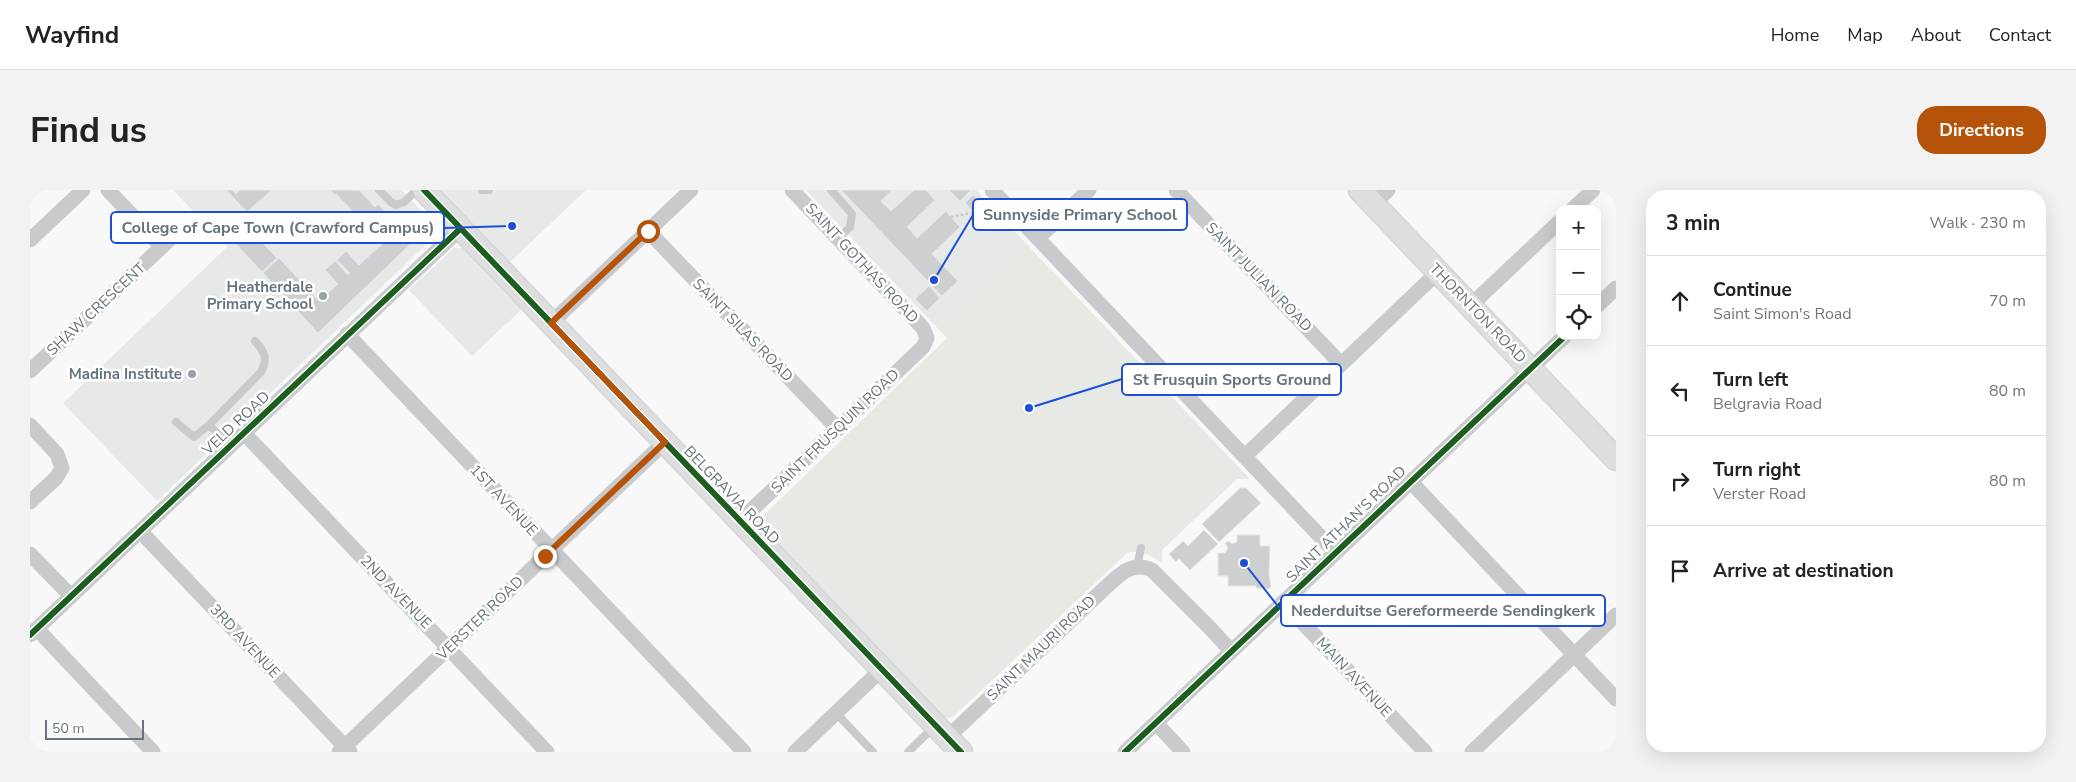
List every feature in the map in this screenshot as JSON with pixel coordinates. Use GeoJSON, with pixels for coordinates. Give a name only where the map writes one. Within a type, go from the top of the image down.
{"type":"FeatureCollection","features":[{"type":"Feature","properties":{"kind":"street"},"geometry":{"type":"LineString","coordinates":[[30,240],[83,190]]}},
{"type":"Feature","properties":{"kind":"street","name":"SHAW CRESCENT"},"geometry":{"type":"LineString","coordinates":[[30,371],[166,243],[108,190]]}},
{"type":"Feature","properties":{"kind":"street","name":"BELGRAVIA ROAD"},"geometry":{"type":"LineString","coordinates":[[424,190],[948,739]]}},
{"type":"Feature","properties":{"kind":"street"},"geometry":{"type":"LineString","coordinates":[[551,323],[691,190]]}},
{"type":"Feature","properties":{"kind":"street","name":"SAINT GOTHAS ROAD"},"geometry":{"type":"LineString","coordinates":[[792,190],[924,328],[927,338]]}},
{"type":"Feature","properties":{"kind":"street"},"geometry":{"type":"LineString","coordinates":[[992,190],[1335,552]]}},
{"type":"Feature","properties":{"kind":"street"},"geometry":{"type":"LineString","coordinates":[[1038,238],[1089,190]]}},
{"type":"Feature","properties":{"kind":"street","name":"SAINT JULIAN ROAD"},"geometry":{"type":"LineString","coordinates":[[1176,190],[1341,364]]}},
{"type":"Feature","properties":{"kind":"street"},"geometry":{"type":"LineString","coordinates":[[1577,205],[1593,190]]}},
{"type":"Feature","properties":{"kind":"street","name":"THORNTON ROAD"},"geometry":{"type":"LineString","coordinates":[[1374,195],[1438,272],[1616,459]]}},
{"type":"Feature","properties":{"kind":"street"},"geometry":{"type":"LineString","coordinates":[[1470,306],[1556,225]]}},
{"type":"Feature","properties":{"kind":"street","name":"VELD ROAD"},"geometry":{"type":"LineString","coordinates":[[33,632],[460,229]]}},
{"type":"Feature","properties":{"kind":"street","name":"SAINT SILAS ROAD"},"geometry":{"type":"LineString","coordinates":[[648,231],[838,429]]}},
{"type":"Feature","properties":{"kind":"street"},"geometry":{"type":"LineString","coordinates":[[1245,456],[1438,272]]}},
{"type":"Feature","properties":{"kind":"street"},"geometry":{"type":"LineString","coordinates":[[1601,302],[1616,288]]}},
{"type":"Feature","properties":{"kind":"street","name":"1ST AVENUE"},"geometry":{"type":"LineString","coordinates":[[348,334],[744,752]]}},
{"type":"Feature","properties":{"kind":"street","name":"SAINT FRUSQUIN ROAD"},"geometry":{"type":"LineString","coordinates":[[740,522],[923,348],[927,338]]}},
{"type":"Feature","properties":{"kind":"street","name":"SAINT ATHAN'S ROAD"},"geometry":{"type":"LineString","coordinates":[[1125,752],[1561,340]]}},
{"type":"Feature","properties":{"kind":"street"},"geometry":{"type":"LineString","coordinates":[[30,425],[58,454],[62,463],[62,468],[56,478],[30,502]]}},
{"type":"Feature","properties":{"kind":"street","name":"2ND AVENUE"},"geometry":{"type":"LineString","coordinates":[[244,433],[547,752]]}},
{"type":"Feature","properties":{"kind":"street","name":"VERSTER ROAD"},"geometry":{"type":"LineString","coordinates":[[345,750],[665,442]]}},
{"type":"Feature","properties":{"kind":"street"},"geometry":{"type":"LineString","coordinates":[[1410,482],[1616,699]]}},
{"type":"Feature","properties":{"kind":"street","name":"3RD AVENUE"},"geometry":{"type":"LineString","coordinates":[[140,531],[345,750]]}},
{"type":"Feature","properties":{"kind":"street"},"geometry":{"type":"LineString","coordinates":[[30,554],[71,596]]}},
{"type":"Feature","properties":{"kind":"street"},"geometry":{"type":"LineString","coordinates":[[1139,566],[1152,570],[1166,583],[1230,651]]}},
{"type":"Feature","properties":{"kind":"street","name":"SAINT MAURI ROAD"},"geometry":{"type":"LineString","coordinates":[[948,739],[1106,587],[1125,570],[1139,566]]}},
{"type":"Feature","properties":{"kind":"street","name":"MAIN AVENUE"},"geometry":{"type":"LineString","coordinates":[[1283,602],[1425,752]]}},
{"type":"Feature","properties":{"kind":"street"},"geometry":{"type":"LineString","coordinates":[[1472,752],[1616,615]]}},
{"type":"Feature","properties":{"kind":"street"},"geometry":{"type":"LineString","coordinates":[[33,632],[153,752]]}},
{"type":"Feature","properties":{"kind":"street"},"geometry":{"type":"LineString","coordinates":[[795,752],[881,670]]}},
{"type":"Feature","properties":{"kind":"street"},"geometry":{"type":"LineString","coordinates":[[1156,723],[1183,752]]}},
{"type":"Feature","properties":{"kind":"lane"},"geometry":{"type":"LineString","coordinates":[[379,190],[390,202],[396,205],[404,202],[417,190]]}},
{"type":"Feature","properties":{"kind":"lane"},"geometry":{"type":"LineString","coordinates":[[482,190],[489,190]]}},
{"type":"Feature","properties":{"kind":"lane"},"geometry":{"type":"LineString","coordinates":[[831,190],[852,214],[850,227],[839,238]]}},
{"type":"Feature","properties":{"kind":"lane"},"geometry":{"type":"LineString","coordinates":[[176,422],[194,437],[261,372],[266,357],[255,341]]}},
{"type":"Feature","properties":{"kind":"lane"},"geometry":{"type":"LineString","coordinates":[[209,424],[230,446]]}},
{"type":"Feature","properties":{"kind":"lane"},"geometry":{"type":"LineString","coordinates":[[1139,566],[1141,548]]}},
{"type":"Feature","properties":{"kind":"lane"},"geometry":{"type":"LineString","coordinates":[[836,713],[874,752]]}},
{"type":"Feature","properties":{"kind":"lane"},"geometry":{"type":"LineString","coordinates":[[908,752],[948,739]]}},
{"type":"Feature","properties":{"kind":"path"},"geometry":{"type":"LineString","coordinates":[[952,217],[985,210],[995,221],[1002,214]]}},
{"type":"Feature","properties":{"kind":"shaded area"},"geometry":{"type":"Polygon","coordinates":[[[173,190],[402,190],[432,222],[432,239],[157,501],[63,403],[227,247],[173,190]]]}},
{"type":"Feature","properties":{"kind":"shaded area"},"geometry":{"type":"Polygon","coordinates":[[[442,190],[586,190],[510,262],[442,190]]]}},
{"type":"Feature","properties":{"kind":"shaded area"},"geometry":{"type":"Polygon","coordinates":[[[806,190],[976,190],[1017,234],[1017,241],[936,318],[928,318],[806,190]]]}},
{"type":"Feature","properties":{"kind":"shaded area"},"geometry":{"type":"Polygon","coordinates":[[[1017,234],[1250,479],[1237,479],[1162,550],[1162,563],[1141,552],[1127,553],[953,717],[944,718],[763,527],[763,516],[947,338],[928,318],[936,318],[1017,241],[1017,234]]]}},
{"type":"Feature","properties":{"kind":"shaded area"},"geometry":{"type":"Polygon","coordinates":[[[454,248],[462,248],[521,310],[472,356],[409,290],[454,248]]]}},
{"type":"Feature","properties":{"kind":"building"},"geometry":{"type":"Polygon","coordinates":[[[226,190],[232,190],[236,194],[240,190],[272,190],[247,212],[226,190]]]}},
{"type":"Feature","properties":{"kind":"building"},"geometry":{"type":"Polygon","coordinates":[[[330,190],[359,190],[375,207],[378,204],[402,230],[413,220],[424,231],[318,333],[263,273],[279,258],[319,301],[338,284],[325,270],[335,261],[348,275],[350,273],[337,260],[346,251],[359,265],[383,243],[330,190]]]}},
{"type":"Feature","properties":{"kind":"building"},"geometry":{"type":"Polygon","coordinates":[[[841,190],[892,190],[881,201],[891,211],[914,190],[926,190],[935,200],[907,227],[917,238],[946,211],[960,227],[932,254],[958,281],[942,296],[841,190]]]}},
{"type":"Feature","properties":{"kind":"building"},"geometry":{"type":"Polygon","coordinates":[[[949,190],[969,190],[970,191],[960,201],[949,190]]]}},
{"type":"Feature","properties":{"kind":"building"},"geometry":{"type":"Polygon","coordinates":[[[973,195],[981,202],[972,211],[965,203],[973,195]]]}},
{"type":"Feature","properties":{"kind":"building"},"geometry":{"type":"Polygon","coordinates":[[[235,214],[277,258],[262,272],[221,228],[235,214]]]}},
{"type":"Feature","properties":{"kind":"building"},"geometry":{"type":"Polygon","coordinates":[[[929,286],[940,298],[927,311],[915,299],[929,286]]]}},
{"type":"Feature","properties":{"kind":"building"},"geometry":{"type":"Polygon","coordinates":[[[1240,488],[1246,488],[1261,503],[1219,542],[1202,524],[1240,488]]]}},
{"type":"Feature","properties":{"kind":"building"},"geometry":{"type":"Polygon","coordinates":[[[1204,530],[1218,544],[1190,570],[1179,559],[1176,562],[1169,554],[1183,541],[1188,546],[1204,530]]]}},
{"type":"Feature","properties":{"kind":"building"},"geometry":{"type":"Polygon","coordinates":[[[1237,535],[1260,535],[1260,546],[1270,546],[1269,574],[1271,586],[1269,589],[1256,588],[1256,586],[1228,586],[1228,576],[1218,576],[1218,553],[1225,553],[1228,548],[1225,543],[1229,541],[1232,544],[1237,542],[1237,535]]]}},
{"type":"Feature","properties":{"kind":"cycle path"},"geometry":{"type":"LineString","coordinates":[[424,190],[961,752]]}},
{"type":"Feature","properties":{"kind":"cycle path"},"geometry":{"type":"LineString","coordinates":[[30,635],[460,229]]}},
{"type":"Feature","properties":{"kind":"cycle path"},"geometry":{"type":"LineString","coordinates":[[1125,752],[1561,340]]}},
{"type":"Feature","properties":{"kind":"place","name":"College of Cape Town (Crawford Campus)"},"geometry":{"type":"Point","coordinates":[512,226]}},
{"type":"Feature","properties":{"kind":"place","name":"Sunnyside Primary School"},"geometry":{"type":"Point","coordinates":[934,280]}},
{"type":"Feature","properties":{"kind":"place","name":"Heatherdale Primary School"},"geometry":{"type":"Point","coordinates":[323,296]}},
{"type":"Feature","properties":{"kind":"place","name":"Madina Institute"},"geometry":{"type":"Point","coordinates":[192,374]}},
{"type":"Feature","properties":{"kind":"place","name":"St Frusquin Sports Ground"},"geometry":{"type":"Point","coordinates":[1029,408]}},
{"type":"Feature","properties":{"kind":"place","name":"Nederduitse Gereformeerde Sendingkerk"},"geometry":{"type":"Point","coordinates":[1244,563]}},
{"type":"Feature","properties":{"kind":"route"},"geometry":{"type":"LineString","coordinates":[[545,556],[665,442],[551,323],[648,231]]}}]}
